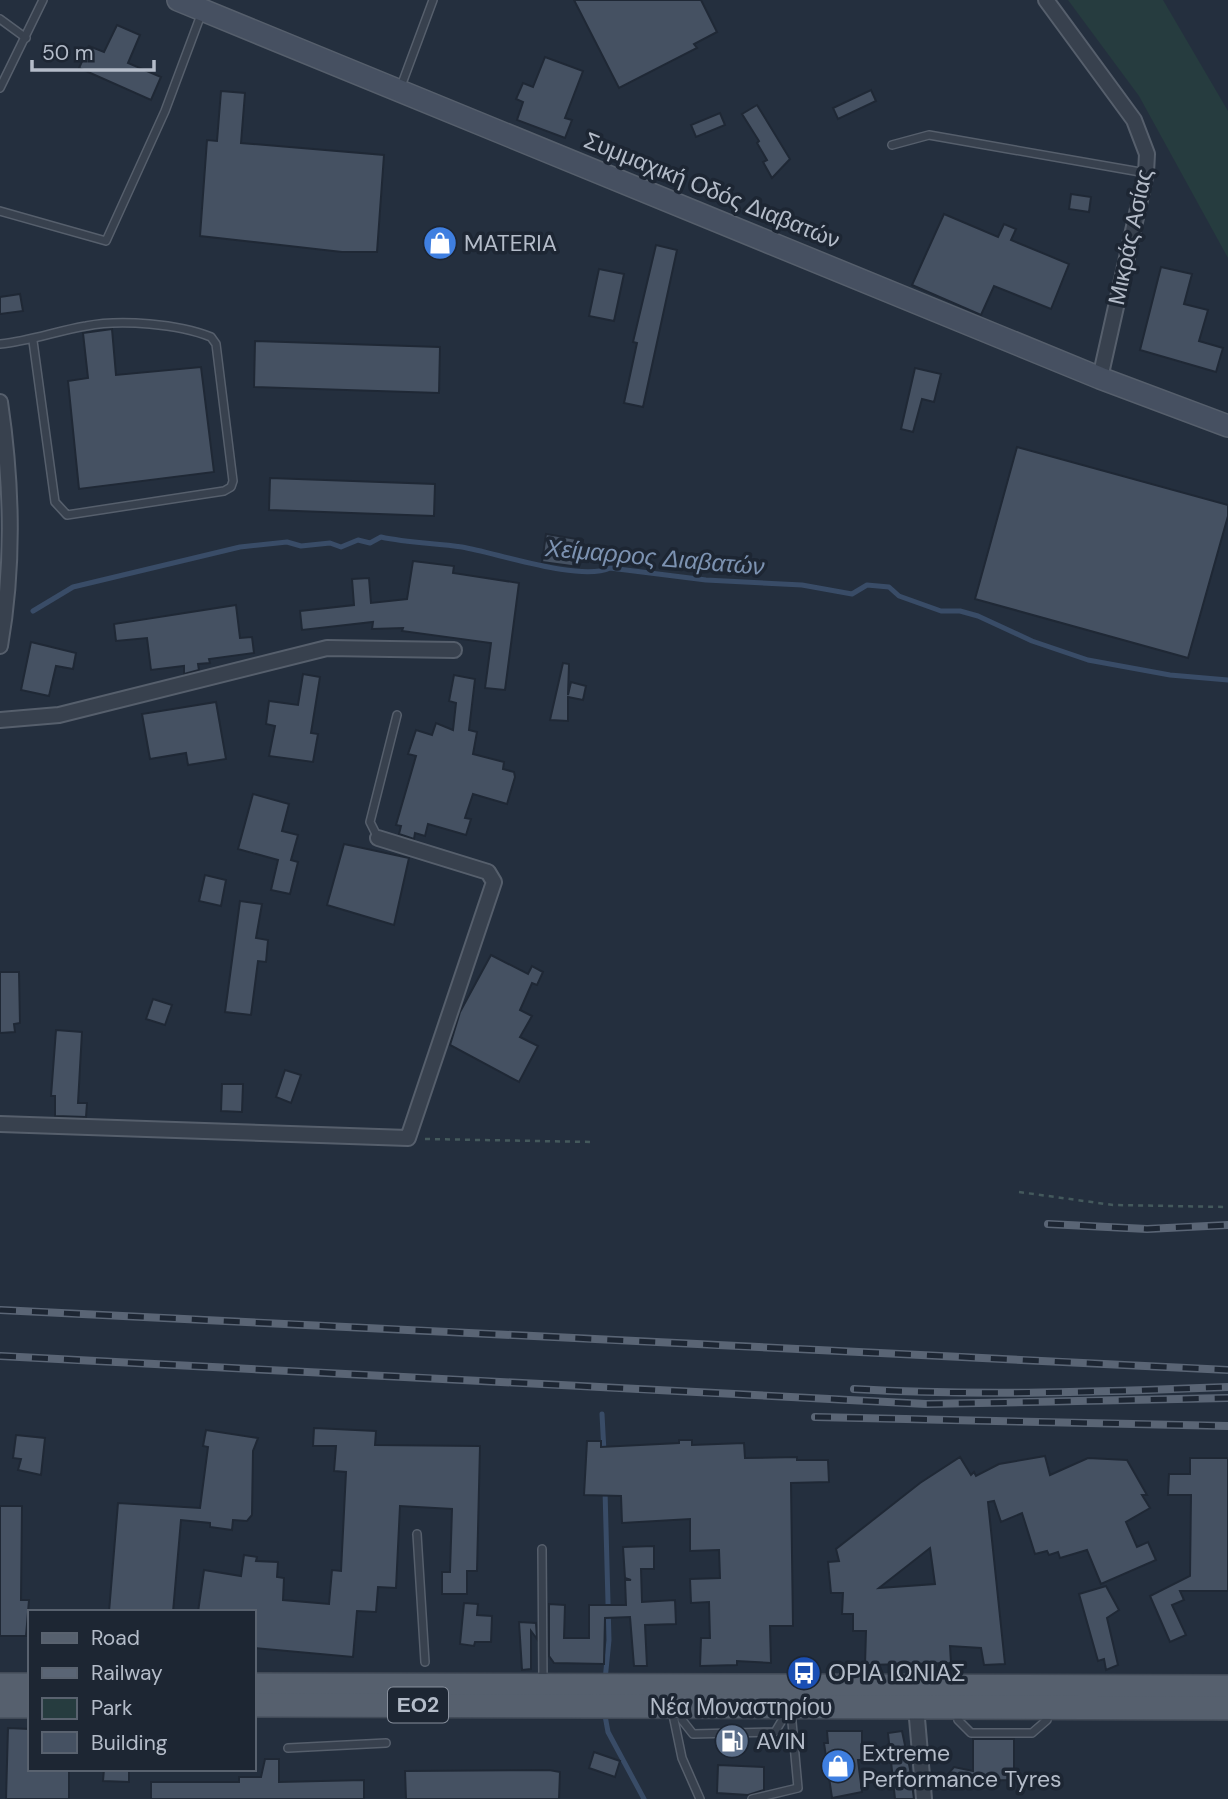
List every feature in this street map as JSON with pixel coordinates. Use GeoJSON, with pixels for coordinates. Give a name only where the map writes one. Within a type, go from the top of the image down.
{"type":"FeatureCollection","features":[{"type":"Feature","properties":{"kind":"main road"},"geometry":{"type":"LineString","coordinates":[[0,1685],[28,1685]]}},
{"type":"Feature","properties":{"kind":"main road","name":"Νέα Μοναστηρίου"},"geometry":{"type":"LineString","coordinates":[[256,1685],[570,1685],[647,1697],[677,1714],[786,1715],[916,1707],[1228,1708]]}},
{"type":"Feature","properties":{"kind":"main road","name":"Νέα Μοναστηρίου"},"geometry":{"type":"LineString","coordinates":[[256,1705],[582,1708],[647,1697],[1228,1687]]}},
{"type":"Feature","properties":{"kind":"main road"},"geometry":{"type":"LineString","coordinates":[[0,1706],[28,1706]]}},
{"type":"Feature","properties":{"kind":"street","name":"Συμμαχική Οδός Διαβατών"},"geometry":{"type":"LineString","coordinates":[[178,0],[1100,378],[1228,426]]}},
{"type":"Feature","properties":{"kind":"street","name":"Μικράς Ασίας"},"geometry":{"type":"LineString","coordinates":[[1046,0],[1134,120],[1147,154],[1146,173],[1100,378]]}},
{"type":"Feature","properties":{"kind":"street"},"geometry":{"type":"LineString","coordinates":[[0,405],[10,515],[6,600],[0,646]]}},
{"type":"Feature","properties":{"kind":"street"},"geometry":{"type":"LineString","coordinates":[[0,720],[34,718],[84,709],[327,648],[454,650]]}},
{"type":"Feature","properties":{"kind":"street"},"geometry":{"type":"LineString","coordinates":[[0,1124],[408,1138],[495,883],[488,872],[378,838]]}},
{"type":"Feature","properties":{"kind":"street"},"geometry":{"type":"LineString","coordinates":[[916,1707],[924,1799]]}},
{"type":"Feature","properties":{"kind":"lane"},"geometry":{"type":"LineString","coordinates":[[0,88],[43,0]]}},
{"type":"Feature","properties":{"kind":"lane"},"geometry":{"type":"LineString","coordinates":[[399,90],[433,0]]}},
{"type":"Feature","properties":{"kind":"lane"},"geometry":{"type":"LineString","coordinates":[[0,211],[106,240],[165,111],[202,11]]}},
{"type":"Feature","properties":{"kind":"lane"},"geometry":{"type":"LineString","coordinates":[[0,19],[26,38]]}},
{"type":"Feature","properties":{"kind":"lane"},"geometry":{"type":"LineString","coordinates":[[892,145],[929,135],[1146,173]]}},
{"type":"Feature","properties":{"kind":"lane"},"geometry":{"type":"LineString","coordinates":[[0,344],[33,341],[83,326],[123,323],[211,337],[216,344],[233,481],[230,487],[224,491],[67,514],[60,510],[55,502],[33,341]]}},
{"type":"Feature","properties":{"kind":"lane"},"geometry":{"type":"LineString","coordinates":[[378,838],[370,821],[397,715]]}},
{"type":"Feature","properties":{"kind":"lane"},"geometry":{"type":"LineString","coordinates":[[417,1534],[425,1662]]}},
{"type":"Feature","properties":{"kind":"lane"},"geometry":{"type":"LineString","coordinates":[[542,1549],[544,1685]]}},
{"type":"Feature","properties":{"kind":"lane"},"geometry":{"type":"LineString","coordinates":[[677,1714],[682,1758],[700,1799]]}},
{"type":"Feature","properties":{"kind":"lane"},"geometry":{"type":"LineString","coordinates":[[752,1799],[799,1788],[786,1715]]}},
{"type":"Feature","properties":{"kind":"lane"},"geometry":{"type":"LineString","coordinates":[[958,1720],[971,1733],[1032,1734],[1048,1720]]}},
{"type":"Feature","properties":{"kind":"lane"},"geometry":{"type":"LineString","coordinates":[[288,1748],[386,1743]]}},
{"type":"Feature","properties":{"kind":"path"},"geometry":{"type":"LineString","coordinates":[[408,1138],[594,1142]]}},
{"type":"Feature","properties":{"kind":"path"},"geometry":{"type":"LineString","coordinates":[[1019,1192],[1113,1205],[1228,1207]]}},
{"type":"Feature","properties":{"kind":"green space"},"geometry":{"type":"Polygon","coordinates":[[[1068,0],[1163,0],[1228,111],[1228,258],[1139,96],[1068,0]]]}},
{"type":"Feature","properties":{"kind":"building"},"geometry":{"type":"Polygon","coordinates":[[[574,0],[701,0],[717,32],[694,44],[697,48],[619,88],[574,0]]]}},
{"type":"Feature","properties":{"kind":"building"},"geometry":{"type":"Polygon","coordinates":[[[117,25],[140,35],[128,63],[161,77],[151,100],[79,68],[89,46],[104,52],[117,25]]]}},
{"type":"Feature","properties":{"kind":"building"},"geometry":{"type":"Polygon","coordinates":[[[545,57],[583,71],[565,118],[572,120],[565,138],[517,120],[523,102],[516,99],[523,83],[533,87],[545,57]]]}},
{"type":"Feature","properties":{"kind":"building"},"geometry":{"type":"Polygon","coordinates":[[[871,90],[876,101],[838,119],[833,108],[871,90]]]}},
{"type":"Feature","properties":{"kind":"building"},"geometry":{"type":"Polygon","coordinates":[[[221,91],[245,93],[241,143],[384,155],[377,252],[342,252],[200,236],[207,140],[217,141],[221,91]]]}},
{"type":"Feature","properties":{"kind":"building"},"geometry":{"type":"Polygon","coordinates":[[[757,105],[790,159],[772,178],[763,162],[767,160],[757,143],[759,141],[742,114],[757,105]]]}},
{"type":"Feature","properties":{"kind":"building"},"geometry":{"type":"Polygon","coordinates":[[[720,113],[725,125],[696,137],[691,125],[720,113]]]}},
{"type":"Feature","properties":{"kind":"building"},"geometry":{"type":"Polygon","coordinates":[[[1071,194],[1091,197],[1089,212],[1069,209],[1071,194]]]}},
{"type":"Feature","properties":{"kind":"building"},"geometry":{"type":"Polygon","coordinates":[[[944,214],[998,237],[1004,224],[1016,229],[1011,240],[1069,264],[1051,309],[994,286],[981,315],[912,285],[944,214]]]}},
{"type":"Feature","properties":{"kind":"building"},"geometry":{"type":"Polygon","coordinates":[[[656,245],[677,250],[643,407],[624,403],[637,343],[633,342],[656,245]]]}},
{"type":"Feature","properties":{"kind":"building"},"geometry":{"type":"Polygon","coordinates":[[[1161,267],[1192,274],[1184,304],[1208,310],[1199,341],[1223,348],[1216,372],[1140,350],[1161,267]]]}},
{"type":"Feature","properties":{"kind":"building"},"geometry":{"type":"Polygon","coordinates":[[[599,269],[624,274],[614,321],[589,316],[599,269]]]}},
{"type":"Feature","properties":{"kind":"building"},"geometry":{"type":"Polygon","coordinates":[[[20,294],[23,311],[0,314],[0,297],[20,294]]]}},
{"type":"Feature","properties":{"kind":"building"},"geometry":{"type":"Polygon","coordinates":[[[112,329],[116,375],[201,367],[214,472],[79,489],[68,381],[88,378],[83,333],[112,329]]]}},
{"type":"Feature","properties":{"kind":"building"},"geometry":{"type":"Polygon","coordinates":[[[255,341],[440,347],[439,393],[254,387],[255,341]]]}},
{"type":"Feature","properties":{"kind":"building"},"geometry":{"type":"Polygon","coordinates":[[[915,368],[941,374],[934,402],[922,399],[913,432],[901,429],[915,368]]]}},
{"type":"Feature","properties":{"kind":"building"},"geometry":{"type":"Polygon","coordinates":[[[1017,447],[1228,505],[1228,516],[1188,658],[975,599],[1017,447]]]}},
{"type":"Feature","properties":{"kind":"building"},"geometry":{"type":"Polygon","coordinates":[[[270,478],[435,484],[434,516],[269,510],[270,478]]]}},
{"type":"Feature","properties":{"kind":"building"},"geometry":{"type":"Polygon","coordinates":[[[546,534],[583,540],[579,567],[542,562],[546,534]]]}},
{"type":"Feature","properties":{"kind":"building"},"geometry":{"type":"Polygon","coordinates":[[[413,561],[454,566],[453,573],[519,583],[505,690],[485,688],[491,643],[402,631],[403,628],[372,629],[373,622],[302,630],[300,611],[354,605],[352,579],[369,578],[371,603],[407,599],[413,561]]]}},
{"type":"Feature","properties":{"kind":"building"},"geometry":{"type":"Polygon","coordinates":[[[236,605],[240,638],[252,637],[254,653],[209,659],[210,663],[198,664],[199,670],[184,674],[184,666],[151,670],[147,638],[116,641],[114,624],[236,605]]]}},
{"type":"Feature","properties":{"kind":"building"},"geometry":{"type":"Polygon","coordinates":[[[31,642],[76,653],[73,669],[56,666],[49,696],[21,690],[31,642]]]}},
{"type":"Feature","properties":{"kind":"building"},"geometry":{"type":"Polygon","coordinates":[[[563,663],[569,664],[568,695],[571,682],[586,686],[583,700],[568,697],[568,721],[550,720],[563,663]]]}},
{"type":"Feature","properties":{"kind":"building"},"geometry":{"type":"Polygon","coordinates":[[[303,674],[320,677],[311,733],[318,734],[313,762],[269,756],[275,726],[266,724],[269,701],[298,705],[303,674]]]}},
{"type":"Feature","properties":{"kind":"building"},"geometry":{"type":"Polygon","coordinates":[[[454,675],[475,679],[469,730],[477,732],[473,754],[504,762],[503,769],[514,772],[515,777],[507,804],[473,794],[465,818],[471,819],[466,835],[428,824],[425,836],[415,833],[414,839],[399,834],[401,826],[396,825],[416,756],[408,754],[416,730],[432,735],[436,723],[453,730],[456,703],[449,701],[454,675]]]}},
{"type":"Feature","properties":{"kind":"building"},"geometry":{"type":"Polygon","coordinates":[[[216,702],[226,759],[188,765],[186,753],[150,759],[142,714],[216,702]]]}},
{"type":"Feature","properties":{"kind":"building"},"geometry":{"type":"Polygon","coordinates":[[[253,794],[289,804],[282,831],[298,835],[291,860],[298,862],[290,894],[271,890],[278,860],[238,849],[253,794]]]}},
{"type":"Feature","properties":{"kind":"building"},"geometry":{"type":"Polygon","coordinates":[[[344,844],[409,858],[394,925],[327,905],[344,844]]]}},
{"type":"Feature","properties":{"kind":"building"},"geometry":{"type":"Polygon","coordinates":[[[205,875],[226,880],[221,906],[199,901],[205,875]]]}},
{"type":"Feature","properties":{"kind":"building"},"geometry":{"type":"Polygon","coordinates":[[[240,901],[262,904],[256,938],[268,940],[266,962],[258,961],[251,1015],[225,1012],[240,901]]]}},
{"type":"Feature","properties":{"kind":"building"},"geometry":{"type":"Polygon","coordinates":[[[491,955],[528,974],[532,966],[543,972],[537,985],[532,983],[520,1010],[532,1016],[520,1037],[538,1046],[519,1082],[450,1045],[460,1012],[491,955]]]}},
{"type":"Feature","properties":{"kind":"building"},"geometry":{"type":"Polygon","coordinates":[[[0,972],[19,972],[20,1023],[14,1024],[15,1032],[0,1033],[0,972]]]}},
{"type":"Feature","properties":{"kind":"building"},"geometry":{"type":"Polygon","coordinates":[[[153,999],[172,1005],[165,1025],[146,1019],[153,999]]]}},
{"type":"Feature","properties":{"kind":"building"},"geometry":{"type":"Polygon","coordinates":[[[56,1030],[82,1032],[78,1103],[87,1103],[86,1117],[55,1116],[55,1096],[51,1096],[56,1030]]]}},
{"type":"Feature","properties":{"kind":"building"},"geometry":{"type":"Polygon","coordinates":[[[285,1070],[301,1075],[291,1103],[276,1097],[285,1070]]]}},
{"type":"Feature","properties":{"kind":"building"},"geometry":{"type":"Polygon","coordinates":[[[222,1084],[243,1084],[242,1112],[221,1111],[222,1084]]]}},
{"type":"Feature","properties":{"kind":"building"},"geometry":{"type":"Polygon","coordinates":[[[314,1428],[376,1431],[375,1445],[480,1446],[477,1571],[467,1571],[467,1594],[442,1594],[442,1572],[450,1572],[452,1509],[400,1506],[396,1588],[378,1587],[376,1612],[357,1611],[353,1657],[256,1648],[256,1610],[198,1610],[204,1570],[241,1576],[244,1555],[257,1557],[256,1561],[278,1562],[277,1577],[284,1578],[283,1600],[329,1604],[332,1570],[341,1571],[346,1472],[334,1471],[336,1446],[313,1446],[314,1428]]]}},
{"type":"Feature","properties":{"kind":"building"},"geometry":{"type":"Polygon","coordinates":[[[206,1430],[258,1438],[253,1451],[252,1515],[247,1521],[233,1520],[232,1530],[210,1527],[210,1523],[181,1520],[173,1610],[109,1610],[118,1503],[200,1508],[208,1447],[203,1446],[206,1430]]]}},
{"type":"Feature","properties":{"kind":"building"},"geometry":{"type":"Polygon","coordinates":[[[16,1435],[45,1438],[41,1475],[18,1470],[21,1459],[13,1458],[16,1435]]]}},
{"type":"Feature","properties":{"kind":"building"},"geometry":{"type":"Polygon","coordinates":[[[679,1440],[692,1440],[692,1445],[744,1443],[745,1458],[797,1457],[797,1460],[828,1460],[829,1482],[791,1483],[793,1626],[770,1626],[771,1663],[737,1661],[737,1665],[700,1666],[701,1638],[710,1638],[709,1602],[691,1603],[690,1579],[720,1578],[719,1550],[690,1551],[690,1519],[622,1523],[621,1496],[584,1495],[587,1441],[601,1441],[601,1447],[679,1443],[679,1440]]]}},
{"type":"Feature","properties":{"kind":"building"},"geometry":{"type":"Polygon","coordinates":[[[1045,1456],[1050,1475],[1088,1458],[1127,1460],[1147,1495],[1142,1495],[1150,1508],[1126,1522],[1137,1547],[1148,1542],[1156,1560],[1101,1584],[1087,1550],[1060,1558],[1058,1552],[1049,1555],[1047,1551],[1035,1554],[1022,1513],[1001,1522],[994,1501],[988,1502],[1005,1664],[984,1665],[981,1648],[950,1646],[951,1663],[865,1665],[866,1631],[853,1631],[853,1614],[842,1614],[843,1593],[831,1593],[828,1562],[839,1561],[836,1549],[920,1483],[960,1457],[971,1475],[974,1472],[976,1476],[999,1464],[1045,1456]],[[930,1548],[879,1588],[935,1584],[930,1548]]]}},
{"type":"Feature","properties":{"kind":"building"},"geometry":{"type":"Polygon","coordinates":[[[1190,1458],[1228,1458],[1228,1591],[1180,1591],[1184,1600],[1172,1605],[1186,1635],[1170,1642],[1150,1596],[1190,1576],[1191,1495],[1168,1495],[1169,1474],[1190,1474],[1190,1458]]]}},
{"type":"Feature","properties":{"kind":"building"},"geometry":{"type":"Polygon","coordinates":[[[0,1506],[22,1506],[21,1600],[29,1600],[26,1636],[0,1636],[0,1506]]]}},
{"type":"Feature","properties":{"kind":"building"},"geometry":{"type":"Polygon","coordinates":[[[654,1546],[654,1569],[641,1569],[642,1602],[675,1600],[676,1624],[645,1625],[647,1666],[634,1666],[630,1617],[605,1618],[604,1664],[554,1663],[549,1656],[549,1604],[565,1605],[564,1638],[589,1638],[589,1605],[626,1605],[625,1580],[631,1580],[625,1578],[623,1547],[654,1546]]]}},
{"type":"Feature","properties":{"kind":"building"},"geometry":{"type":"Polygon","coordinates":[[[1106,1586],[1119,1610],[1107,1618],[1118,1665],[1106,1670],[1104,1659],[1098,1661],[1079,1594],[1106,1586]]]}},
{"type":"Feature","properties":{"kind":"building"},"geometry":{"type":"Polygon","coordinates":[[[464,1603],[478,1604],[477,1615],[492,1616],[491,1642],[475,1642],[474,1646],[460,1644],[464,1603]]]}},
{"type":"Feature","properties":{"kind":"building"},"geometry":{"type":"Polygon","coordinates":[[[519,1622],[536,1623],[537,1639],[531,1631],[531,1669],[522,1670],[519,1622]]]}},
{"type":"Feature","properties":{"kind":"building"},"geometry":{"type":"Polygon","coordinates":[[[8,1728],[28,1729],[28,1771],[69,1771],[69,1799],[6,1799],[8,1728]]]}},
{"type":"Feature","properties":{"kind":"building","name":"Extreme Performance Tyres"},"geometry":{"type":"Polygon","coordinates":[[[827,1731],[862,1731],[862,1760],[858,1760],[862,1792],[832,1798],[824,1743],[828,1743],[827,1731]]]}},
{"type":"Feature","properties":{"kind":"building"},"geometry":{"type":"Polygon","coordinates":[[[902,1731],[914,1799],[895,1799],[888,1733],[902,1731]]]}},
{"type":"Feature","properties":{"kind":"building"},"geometry":{"type":"Polygon","coordinates":[[[973,1739],[1014,1739],[1014,1780],[967,1781],[957,1786],[949,1782],[948,1774],[954,1767],[973,1771],[973,1739]]]}},
{"type":"Feature","properties":{"kind":"building"},"geometry":{"type":"Polygon","coordinates":[[[594,1752],[620,1761],[615,1777],[589,1768],[594,1752]]]}},
{"type":"Feature","properties":{"kind":"building"},"geometry":{"type":"Polygon","coordinates":[[[265,1759],[279,1759],[279,1782],[364,1780],[364,1799],[151,1799],[151,1782],[239,1782],[239,1777],[261,1777],[265,1759]]]}},
{"type":"Feature","properties":{"kind":"building"},"geometry":{"type":"Polygon","coordinates":[[[718,1765],[764,1767],[764,1790],[748,1795],[717,1793],[718,1765]]]}},
{"type":"Feature","properties":{"kind":"building"},"geometry":{"type":"Polygon","coordinates":[[[104,1771],[129,1771],[129,1782],[103,1781],[104,1771]]]}},
{"type":"Feature","properties":{"kind":"building"},"geometry":{"type":"Polygon","coordinates":[[[405,1771],[560,1772],[559,1799],[406,1799],[405,1771]]]}},
{"type":"Feature","properties":{"kind":"waterway","name":"Χείμαρρος Διαβατών"},"geometry":{"type":"LineString","coordinates":[[33,611],[73,587],[240,547],[287,542],[301,546],[330,543],[341,547],[358,540],[370,543],[381,537],[462,547],[538,565],[579,571],[610,568],[706,580],[802,585],[852,594],[867,585],[889,587],[899,596],[941,611],[960,611],[978,616],[1032,641],[1088,660],[1170,675],[1228,680]]}},
{"type":"Feature","properties":{"kind":"waterway"},"geometry":{"type":"LineString","coordinates":[[602,1414],[604,1452]]}},
{"type":"Feature","properties":{"kind":"waterway"},"geometry":{"type":"LineString","coordinates":[[605,1490],[609,1640],[605,1680]]}},
{"type":"Feature","properties":{"kind":"waterway"},"geometry":{"type":"LineString","coordinates":[[604,1710],[608,1732],[644,1799]]}},
{"type":"Feature","properties":{"kind":"railway"},"geometry":{"type":"LineString","coordinates":[[1048,1224],[1147,1229],[1228,1225]]}},
{"type":"Feature","properties":{"kind":"railway"},"geometry":{"type":"LineString","coordinates":[[0,1310],[1228,1370]]}},
{"type":"Feature","properties":{"kind":"railway"},"geometry":{"type":"LineString","coordinates":[[0,1356],[926,1404],[1228,1398]]}},
{"type":"Feature","properties":{"kind":"railway"},"geometry":{"type":"LineString","coordinates":[[854,1389],[994,1393],[1228,1387]]}},
{"type":"Feature","properties":{"kind":"railway"},"geometry":{"type":"LineString","coordinates":[[815,1417],[1228,1426]]}},
{"type":"Feature","properties":{"kind":"place","name":"MATERIA"},"geometry":{"type":"Point","coordinates":[440,243]}},
{"type":"Feature","properties":{"kind":"place","name":"ΟΡΙΑ ΙΩΝΙΑΣ"},"geometry":{"type":"Point","coordinates":[804,1673]}},
{"type":"Feature","properties":{"kind":"place","name":"AVIN"},"geometry":{"type":"Point","coordinates":[732,1741]}},
{"type":"Feature","properties":{"kind":"place","name":"Extreme Performance Tyres"},"geometry":{"type":"Point","coordinates":[838,1766]}}]}
